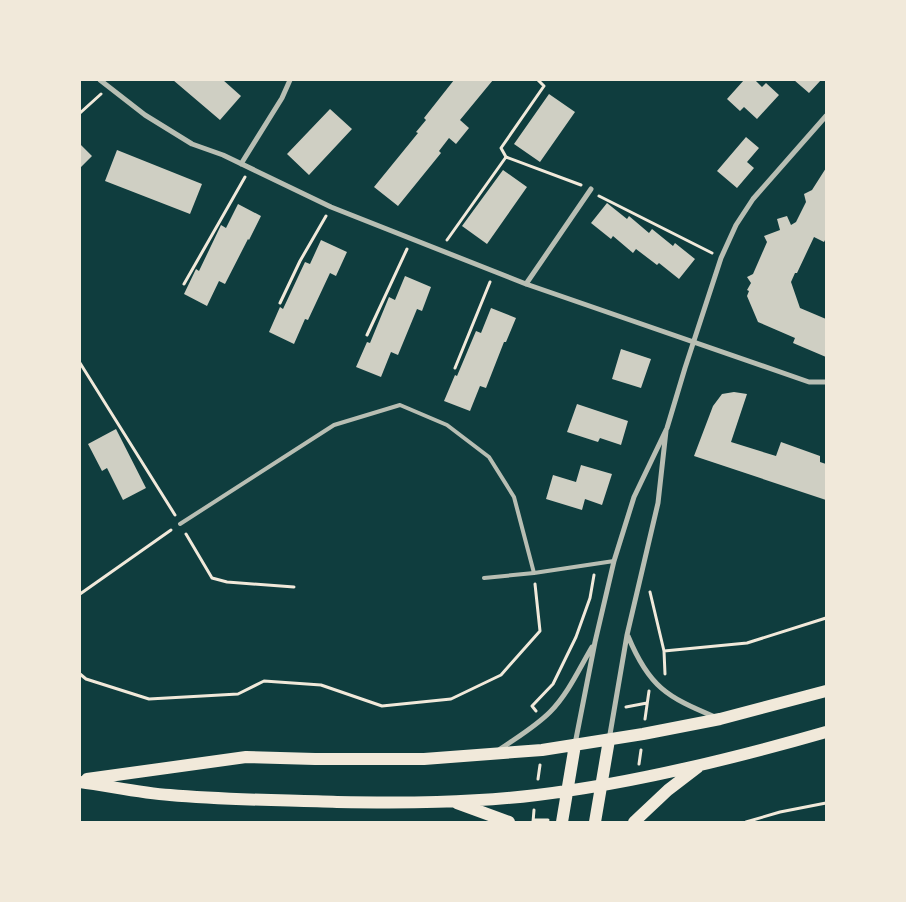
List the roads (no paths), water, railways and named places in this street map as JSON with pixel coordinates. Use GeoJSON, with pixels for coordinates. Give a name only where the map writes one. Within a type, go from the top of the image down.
{"type":"FeatureCollection","features":[{"type":"Feature","properties":{"kind":"main road"},"geometry":{"type":"LineString","coordinates":[[80,781],[246,757],[414,759],[492,754],[575,745],[720,719],[826,691]]}},
{"type":"Feature","properties":{"kind":"main road"},"geometry":{"type":"LineString","coordinates":[[80,781],[168,795],[216,798],[365,802],[452,801],[536,795],[601,786],[703,764],[826,732]]}},
{"type":"Feature","properties":{"kind":"main road"},"geometry":{"type":"LineString","coordinates":[[595,822],[608,740]]}},
{"type":"Feature","properties":{"kind":"main road"},"geometry":{"type":"LineString","coordinates":[[557,821],[567,791],[575,745]]}},
{"type":"Feature","properties":{"kind":"main road"},"geometry":{"type":"LineString","coordinates":[[634,822],[668,790],[703,764]]}},
{"type":"Feature","properties":{"kind":"main road"},"geometry":{"type":"LineString","coordinates":[[452,801],[509,822]]}},
{"type":"Feature","properties":{"kind":"street"},"geometry":{"type":"LineString","coordinates":[[100,80],[145,115],[192,144],[223,155],[331,207],[494,273],[809,382],[826,382]]}},
{"type":"Feature","properties":{"kind":"street"},"geometry":{"type":"LineString","coordinates":[[241,164],[282,98],[290,80]]}},
{"type":"Feature","properties":{"kind":"street"},"geometry":{"type":"LineString","coordinates":[[608,740],[627,635],[658,503],[667,428],[693,342],[722,258],[736,225],[753,199],[826,116]]}},
{"type":"Feature","properties":{"kind":"street"},"geometry":{"type":"LineString","coordinates":[[526,284],[590,190]]}},
{"type":"Feature","properties":{"kind":"street"},"geometry":{"type":"LineString","coordinates":[[575,745],[595,642],[614,561],[634,497],[667,428]]}},
{"type":"Feature","properties":{"kind":"street"},"geometry":{"type":"LineString","coordinates":[[627,635],[643,667],[665,693],[686,705],[720,719]]}},
{"type":"Feature","properties":{"kind":"street"},"geometry":{"type":"LineString","coordinates":[[492,754],[528,730],[551,711],[570,684],[595,642]]}},
{"type":"Feature","properties":{"kind":"lane"},"geometry":{"type":"LineString","coordinates":[[180,524],[334,425],[400,405],[447,426],[489,457],[514,498],[534,573]]}},
{"type":"Feature","properties":{"kind":"lane"},"geometry":{"type":"LineString","coordinates":[[484,578],[596,565],[614,561]]}}]}
